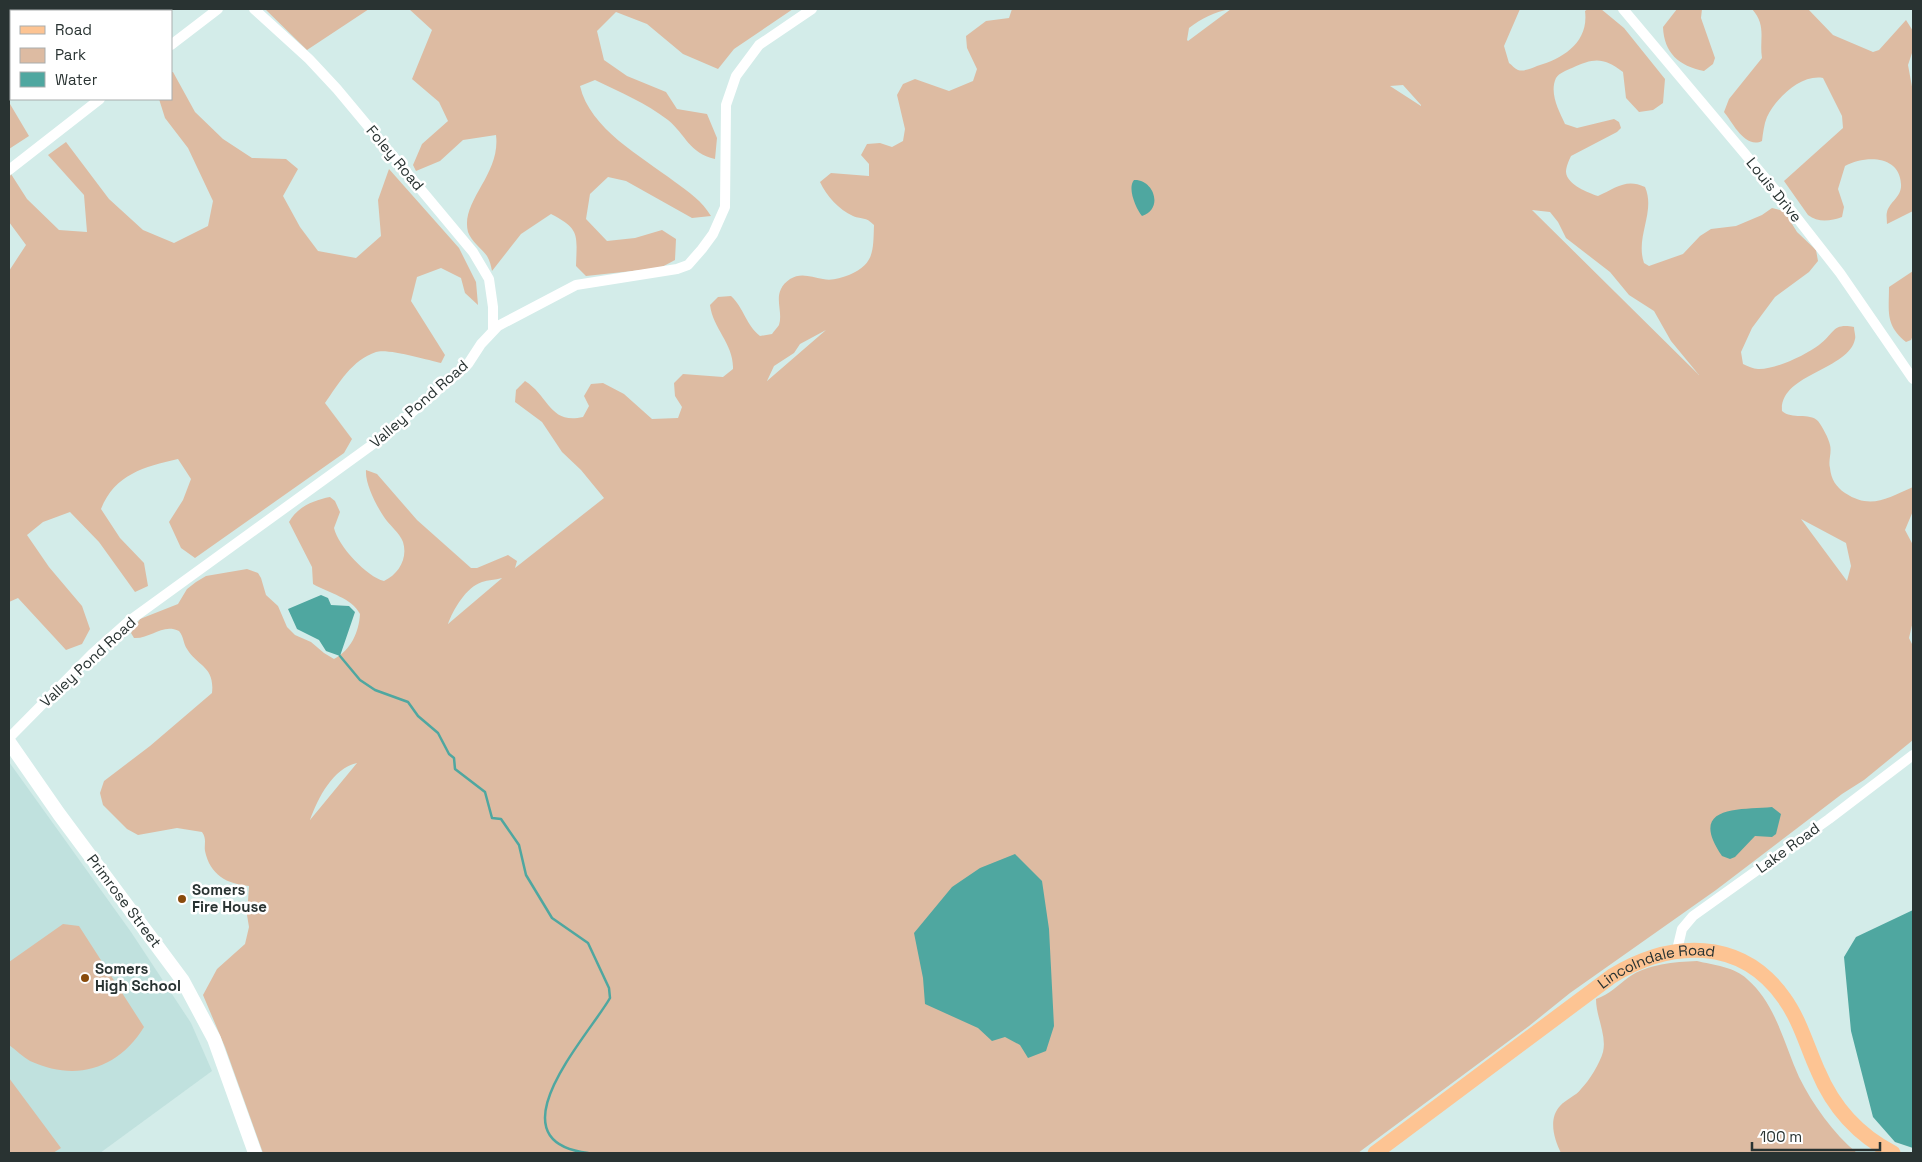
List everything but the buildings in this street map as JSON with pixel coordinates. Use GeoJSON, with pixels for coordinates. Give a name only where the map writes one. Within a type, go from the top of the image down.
{"type":"FeatureCollection","features":[{"type":"Feature","properties":{"kind":"main road","name":"Primrose Street"},"geometry":{"type":"LineString","coordinates":[[9,742],[59,814],[183,981],[214,1039],[255,1153]]}},
{"type":"Feature","properties":{"kind":"main road","name":"Lincolndale Road"},"geometry":{"type":"LineString","coordinates":[[1375,1153],[1612,976],[1643,959],[1677,950],[1691,949],[1718,952],[1744,963],[1766,978],[1785,999],[1793,1012],[1821,1078],[1841,1111],[1863,1134],[1893,1153]]}},
{"type":"Feature","properties":{"kind":"street"},"geometry":{"type":"LineString","coordinates":[[172,43],[218,9]]}},
{"type":"Feature","properties":{"kind":"street","name":"Foley Road"},"geometry":{"type":"LineString","coordinates":[[254,9],[267,18],[330,82],[473,252],[489,280],[493,307],[493,332]]}},
{"type":"Feature","properties":{"kind":"street","name":"Valley Pond Road"},"geometry":{"type":"LineString","coordinates":[[9,738],[92,654],[129,621],[387,434],[468,364],[481,344],[498,326],[576,285],[676,269],[688,265],[713,234],[725,207],[726,105],[736,76],[759,44],[812,9]]}},
{"type":"Feature","properties":{"kind":"street","name":"Louis Drive"},"geometry":{"type":"LineString","coordinates":[[1623,9],[1772,186],[1840,273],[1913,379]]}},
{"type":"Feature","properties":{"kind":"street"},"geometry":{"type":"LineString","coordinates":[[9,170],[99,100]]}},
{"type":"Feature","properties":{"kind":"street","name":"Lake Road"},"geometry":{"type":"LineString","coordinates":[[1677,950],[1682,929],[1693,916],[1829,819],[1913,755]]}},
{"type":"Feature","properties":{"kind":"shaded area","name":"Somers High School"},"geometry":{"type":"Polygon","coordinates":[[[9,762],[131,932],[191,1023],[212,1071],[100,1153],[9,1153],[9,762]]]}},
{"type":"Feature","properties":{"kind":"green space"},"geometry":{"type":"Polygon","coordinates":[[[9,9],[100,10],[10,10],[9,66],[9,9]]]}},
{"type":"Feature","properties":{"kind":"green space"},"geometry":{"type":"Polygon","coordinates":[[[265,9],[369,9],[307,50],[265,9]]]}},
{"type":"Feature","properties":{"kind":"green space"},"geometry":{"type":"Polygon","coordinates":[[[409,9],[793,9],[734,49],[718,69],[683,54],[647,24],[616,12],[597,31],[604,60],[627,76],[666,92],[677,109],[707,114],[717,138],[715,159],[693,148],[668,120],[642,103],[595,80],[580,86],[594,115],[605,128],[633,152],[690,193],[704,206],[711,216],[692,218],[626,181],[608,177],[590,194],[586,219],[607,241],[635,238],[662,230],[676,239],[675,260],[660,268],[586,276],[576,266],[577,246],[575,234],[567,224],[551,214],[521,234],[492,271],[487,256],[469,235],[467,221],[470,209],[493,163],[496,135],[463,140],[440,161],[416,171],[413,165],[422,144],[448,121],[439,102],[412,79],[432,30],[409,9]]]}},
{"type":"Feature","properties":{"kind":"green space"},"geometry":{"type":"Polygon","coordinates":[[[1012,9],[1231,9],[1520,9],[1504,46],[1509,63],[1517,69],[1528,70],[1547,63],[1573,47],[1583,32],[1585,11],[1588,9],[1601,9],[1624,28],[1665,79],[1663,103],[1653,110],[1639,112],[1626,98],[1623,72],[1604,62],[1586,62],[1559,75],[1554,84],[1554,96],[1565,124],[1577,128],[1614,119],[1619,122],[1621,128],[1617,132],[1571,156],[1566,172],[1570,181],[1579,188],[1598,196],[1621,185],[1632,183],[1645,187],[1648,196],[1648,206],[1642,253],[1644,263],[1649,266],[1683,254],[1700,236],[1711,229],[1736,226],[1762,215],[1772,208],[1784,211],[1797,232],[1816,250],[1818,261],[1809,272],[1775,297],[1752,328],[1741,352],[1743,364],[1752,368],[1765,369],[1781,364],[1813,349],[1837,328],[1841,326],[1854,327],[1855,338],[1850,349],[1841,358],[1791,388],[1784,399],[1782,411],[1786,414],[1814,418],[1818,421],[1830,445],[1830,465],[1833,479],[1845,493],[1863,501],[1871,501],[1887,498],[1913,487],[1913,511],[1905,530],[1913,545],[1913,621],[1909,638],[1913,646],[1913,740],[1864,780],[1842,794],[1716,890],[1570,993],[1529,1026],[1358,1153],[263,1153],[225,1047],[203,995],[217,969],[245,944],[249,927],[247,915],[249,886],[234,883],[215,872],[207,859],[202,832],[177,828],[138,835],[127,829],[103,805],[100,793],[104,781],[150,746],[212,693],[211,677],[204,667],[191,655],[179,631],[167,629],[140,638],[134,638],[131,633],[140,619],[178,604],[187,589],[206,576],[247,569],[258,573],[266,595],[278,606],[287,627],[295,635],[311,642],[334,659],[345,651],[353,640],[360,614],[352,604],[340,596],[313,584],[312,567],[289,522],[301,508],[330,497],[335,501],[340,512],[334,528],[347,552],[370,574],[384,581],[389,578],[398,570],[403,560],[403,542],[384,517],[375,501],[367,482],[366,470],[377,474],[417,520],[471,568],[477,568],[508,555],[517,561],[515,568],[604,498],[581,470],[562,452],[542,422],[515,402],[516,390],[525,381],[540,394],[556,413],[563,417],[572,418],[583,417],[589,406],[584,396],[591,384],[603,383],[624,394],[652,419],[678,418],[682,407],[675,396],[674,383],[683,374],[723,377],[733,369],[730,352],[715,322],[710,305],[718,297],[731,296],[755,332],[760,336],[772,334],[779,325],[779,295],[784,284],[790,279],[802,275],[826,280],[836,279],[849,275],[864,266],[873,249],[874,225],[866,219],[853,216],[843,210],[829,197],[820,182],[831,173],[869,176],[869,164],[861,155],[867,144],[880,143],[892,147],[903,141],[905,129],[897,95],[903,84],[915,79],[949,91],[973,81],[977,69],[967,48],[966,36],[986,21],[1009,18],[1012,9]],[[1231,9],[1208,16],[1189,28],[1188,41],[1231,9]],[[1403,85],[1390,86],[1421,106],[1403,85]],[[1532,210],[1699,375],[1671,341],[1654,311],[1629,295],[1610,272],[1566,238],[1558,222],[1550,212],[1532,210]],[[826,330],[800,344],[794,353],[774,366],[767,381],[826,330]],[[1801,519],[1847,581],[1851,566],[1846,543],[1801,519]],[[502,578],[482,582],[466,594],[453,612],[448,624],[502,578]],[[357,763],[334,777],[322,794],[310,820],[357,763]]]}},
{"type":"Feature","properties":{"kind":"green space"},"geometry":{"type":"Polygon","coordinates":[[[1677,9],[1702,9],[1701,18],[1715,58],[1713,64],[1704,71],[1680,62],[1666,44],[1663,27],[1677,9]]]}},
{"type":"Feature","properties":{"kind":"green space"},"geometry":{"type":"Polygon","coordinates":[[[1752,9],[1808,9],[1833,35],[1873,52],[1879,50],[1906,20],[1913,31],[1913,50],[1908,65],[1913,92],[1913,211],[1887,224],[1887,212],[1900,192],[1901,184],[1899,174],[1894,167],[1887,162],[1879,160],[1861,160],[1845,166],[1838,189],[1844,207],[1842,217],[1833,220],[1820,220],[1808,215],[1784,181],[1843,128],[1842,116],[1823,78],[1806,80],[1798,84],[1776,102],[1767,117],[1762,141],[1756,143],[1750,141],[1735,128],[1724,112],[1729,99],[1762,58],[1761,27],[1757,15],[1752,9]]]}},
{"type":"Feature","properties":{"kind":"green space"},"geometry":{"type":"Polygon","coordinates":[[[173,72],[195,112],[223,139],[252,158],[286,159],[298,169],[283,196],[300,227],[318,251],[356,258],[381,236],[378,200],[389,169],[459,248],[476,282],[478,305],[465,293],[461,278],[441,268],[417,277],[411,301],[445,355],[441,363],[381,351],[367,356],[353,366],[325,403],[352,439],[344,453],[195,558],[181,548],[169,522],[183,500],[191,479],[178,459],[142,469],[123,480],[107,497],[101,509],[120,538],[144,563],[148,586],[135,592],[99,542],[70,512],[43,522],[27,535],[49,567],[82,606],[90,629],[82,644],[66,650],[18,598],[9,602],[9,271],[26,245],[9,222],[9,179],[11,174],[27,199],[59,230],[87,232],[84,195],[48,155],[66,142],[109,199],[143,230],[174,243],[208,226],[213,201],[188,148],[165,118],[159,100],[172,100],[173,72]]]}},
{"type":"Feature","properties":{"kind":"green space"},"geometry":{"type":"Polygon","coordinates":[[[9,97],[10,104],[29,136],[9,149],[9,97]]]}},
{"type":"Feature","properties":{"kind":"green space"},"geometry":{"type":"Polygon","coordinates":[[[1913,271],[1913,335],[1911,340],[1906,342],[1894,330],[1891,324],[1889,287],[1913,271]]]}},
{"type":"Feature","properties":{"kind":"green space"},"geometry":{"type":"Polygon","coordinates":[[[63,924],[79,926],[144,1027],[122,1053],[109,1062],[79,1071],[47,1067],[30,1061],[9,1045],[9,962],[63,924]]]}},
{"type":"Feature","properties":{"kind":"green space"},"geometry":{"type":"Polygon","coordinates":[[[1697,961],[1724,967],[1736,972],[1757,989],[1772,1012],[1799,1077],[1811,1098],[1832,1128],[1857,1153],[1561,1153],[1553,1129],[1556,1111],[1584,1086],[1591,1077],[1603,1052],[1604,1039],[1596,999],[1644,969],[1670,963],[1697,961]]]}},
{"type":"Feature","properties":{"kind":"green space"},"geometry":{"type":"Polygon","coordinates":[[[9,1078],[61,1148],[53,1153],[9,1153],[9,1078]]]}},
{"type":"Feature","properties":{"kind":"water"},"geometry":{"type":"Polygon","coordinates":[[[1134,180],[1147,184],[1154,195],[1153,207],[1142,216],[1137,209],[1132,193],[1131,188],[1134,180]]]}},
{"type":"Feature","properties":{"kind":"water"},"geometry":{"type":"Polygon","coordinates":[[[321,595],[328,598],[331,605],[349,606],[355,612],[340,656],[326,651],[319,640],[297,629],[288,609],[321,595]]]}},
{"type":"Feature","properties":{"kind":"water"},"geometry":{"type":"Polygon","coordinates":[[[1772,807],[1781,814],[1776,834],[1772,837],[1755,836],[1735,857],[1730,859],[1722,856],[1713,839],[1710,827],[1714,819],[1732,810],[1772,807]]]}},
{"type":"Feature","properties":{"kind":"water"},"geometry":{"type":"Polygon","coordinates":[[[1015,854],[1042,881],[1049,929],[1054,1026],[1046,1051],[1028,1058],[1020,1045],[1005,1037],[992,1041],[978,1028],[925,1004],[923,978],[914,933],[952,887],[980,868],[1015,854]]]}},
{"type":"Feature","properties":{"kind":"water"},"geometry":{"type":"Polygon","coordinates":[[[1913,910],[1913,1148],[1895,1142],[1873,1117],[1851,1031],[1844,957],[1856,937],[1913,910]]]}},
{"type":"Feature","properties":{"kind":"waterway"},"geometry":{"type":"LineString","coordinates":[[340,656],[360,680],[375,690],[408,702],[418,716],[438,733],[449,754],[454,758],[455,769],[485,792],[492,818],[501,819],[519,845],[526,875],[552,918],[588,943],[609,988],[610,998],[568,1060],[554,1085],[546,1108],[547,1129],[560,1144],[588,1153]]}},
{"type":"Feature","properties":{"kind":"place","name":"Somers Fire House"},"geometry":{"type":"Point","coordinates":[182,899]}},
{"type":"Feature","properties":{"kind":"place","name":"Somers High School"},"geometry":{"type":"Point","coordinates":[85,978]}}]}
